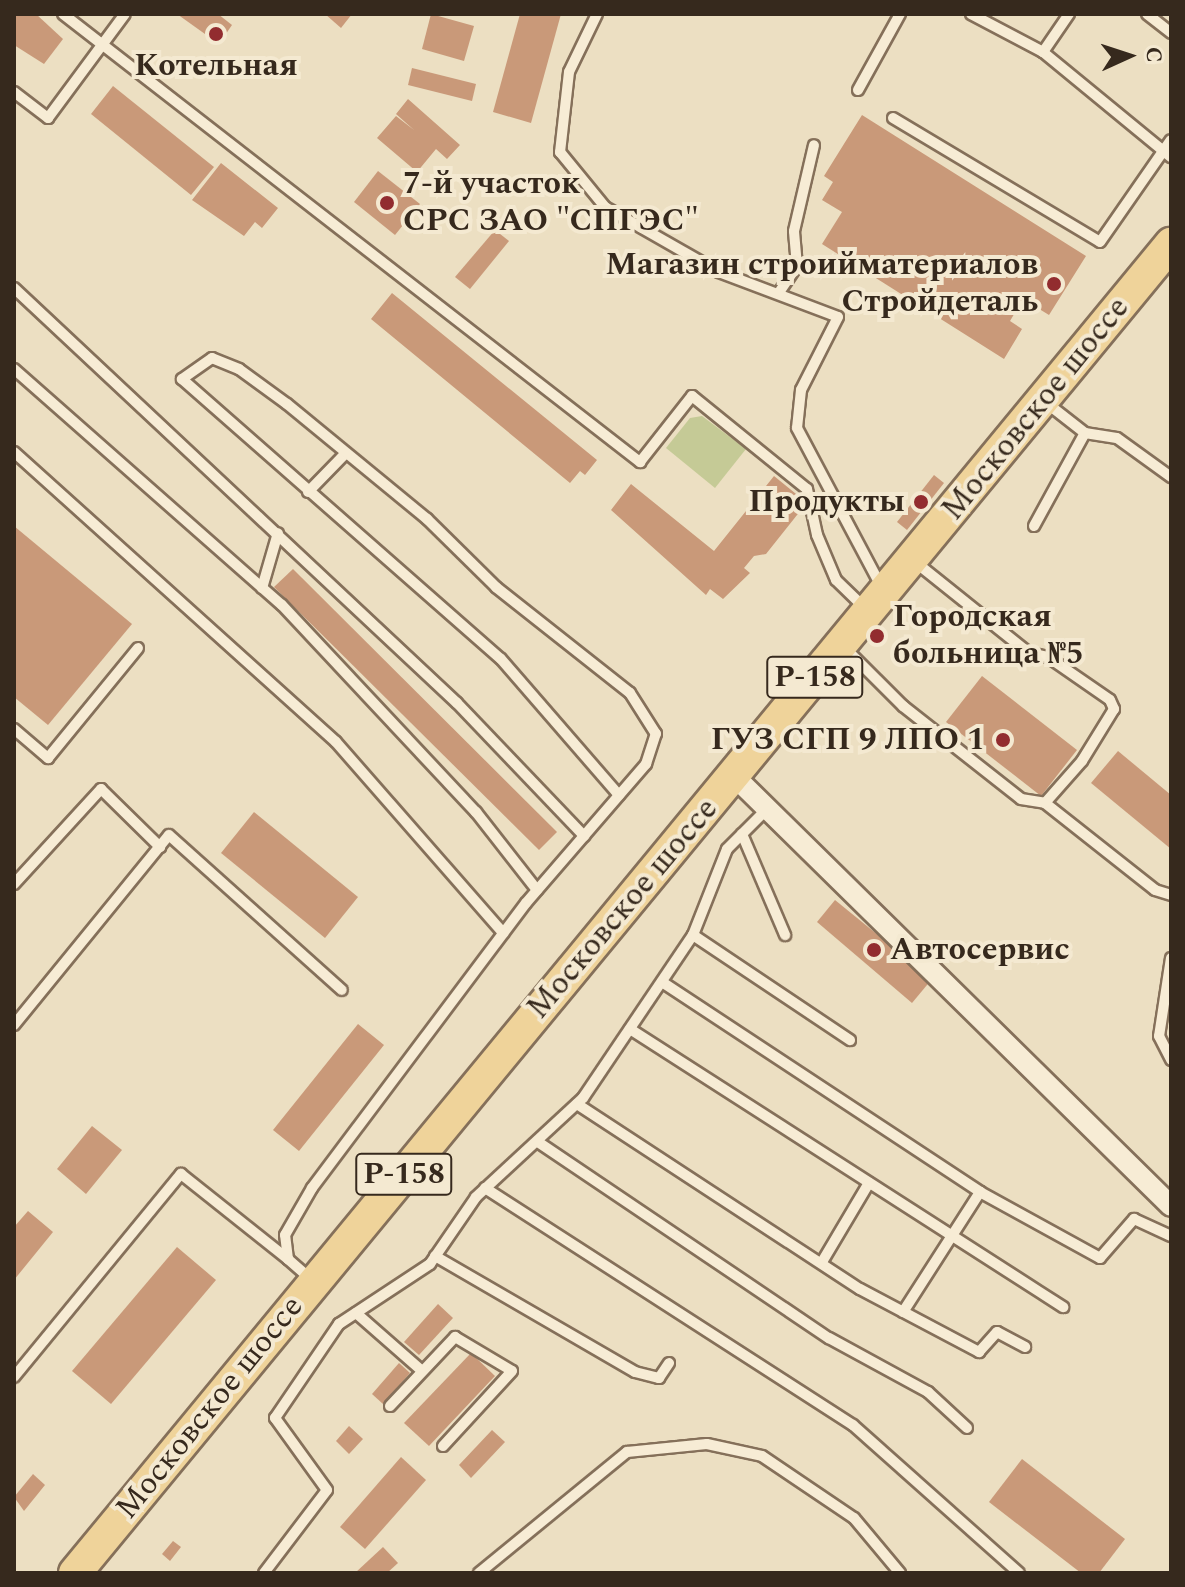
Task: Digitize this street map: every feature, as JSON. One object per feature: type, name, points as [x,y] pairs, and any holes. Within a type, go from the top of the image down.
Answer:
[{"type":"main road","name":"Московское шоссе","points":[[75,1573],[1170,248]]},
{"type":"street","points":[[733,775],[1171,1206]]},
{"type":"lane","points":[[63,14],[640,462],[692,396],[807,489],[817,535],[836,580],[877,603]]},
{"type":"lane","points":[[14,92],[48,118],[125,14]]},
{"type":"lane","points":[[597,14],[569,72],[560,152],[605,207],[719,272],[780,291],[838,317],[801,390],[797,428],[877,603]]},
{"type":"lane","points":[[858,90],[900,14]]},
{"type":"lane","points":[[971,14],[1043,52],[1167,153]]},
{"type":"lane","points":[[1043,52],[1069,14]]},
{"type":"lane","points":[[1147,14],[1171,33]]},
{"type":"lane","points":[[893,118],[1100,242],[1167,153],[1171,140]]},
{"type":"lane","points":[[780,291],[797,266],[794,231],[814,145]]},
{"type":"lane","points":[[14,288],[457,703],[584,836]]},
{"type":"lane","points":[[288,1259],[285,1235],[312,1188],[503,933],[646,764],[656,734],[630,693],[496,587],[427,519],[239,369],[212,358],[182,379],[501,659],[619,795]]},
{"type":"lane","points":[[14,369],[262,588],[407,736],[537,890]]},
{"type":"lane","points":[[1043,400],[1085,433],[1117,438],[1171,477]]},
{"type":"lane","points":[[1034,526],[1085,433]]},
{"type":"lane","points":[[14,452],[336,742],[503,933]]},
{"type":"lane","points":[[308,492],[345,454]]},
{"type":"lane","points":[[262,588],[278,533]]},
{"type":"lane","points":[[913,560],[1029,653],[1048,657],[1110,700],[1114,709],[1082,761],[1045,803]]},
{"type":"lane","points":[[842,645],[903,706],[1021,799],[1045,803],[1155,890],[1171,895]]},
{"type":"lane","points":[[14,729],[48,758],[138,648]]},
{"type":"lane","points":[[14,884],[101,789],[160,847]]},
{"type":"lane","points":[[264,1573],[327,1490],[275,1418],[339,1324],[435,1256],[485,1188],[577,1104],[693,935],[727,849],[768,808]]},
{"type":"lane","points":[[742,834],[785,935]]},
{"type":"lane","points":[[14,1025],[169,835],[342,990]]},
{"type":"lane","points":[[693,935],[850,1040]]},
{"type":"lane","points":[[1171,958],[1159,1036],[1171,1060]]},
{"type":"lane","points":[[662,982],[980,1192],[1100,1258],[1134,1219],[1171,1236]]},
{"type":"lane","points":[[630,1029],[1063,1307]]},
{"type":"lane","points":[[577,1104],[903,1312],[979,1352],[997,1332],[1025,1347]]},
{"type":"lane","points":[[538,1142],[829,1338],[928,1392],[967,1428]]},
{"type":"lane","points":[[14,1377],[181,1174],[314,1282]]},
{"type":"lane","points":[[822,1262],[869,1183]]},
{"type":"lane","points":[[485,1188],[853,1425],[1019,1573]]},
{"type":"lane","points":[[903,1312],[980,1192]]},
{"type":"lane","points":[[435,1256],[635,1372],[659,1378],[669,1363]]},
{"type":"lane","points":[[356,1313],[421,1370]]},
{"type":"lane","points":[[390,1406],[455,1337],[512,1371],[443,1446]]},
{"type":"lane","points":[[479,1573],[627,1452],[707,1444],[762,1456],[854,1518],[900,1573]]},
{"type":"green space","points":[[702,416],[746,449],[715,488],[666,448],[690,418]]},
{"type":"building","points":[[14,14],[36,14],[63,39],[44,64],[14,45]]},
{"type":"building","name":"Котельная","points":[[177,14],[218,14],[232,25],[219,44]]},
{"type":"building","points":[[325,14],[352,14],[341,28]]},
{"type":"building","points":[[431,14],[474,26],[464,61],[422,49]]},
{"type":"building","points":[[520,14],[561,14],[531,123],[493,112]]},
{"type":"building","points":[[412,68],[476,84],[472,101],[408,85]]},
{"type":"building","points":[[113,86],[214,167],[191,195],[91,114]]},
{"type":"building","points":[[408,99],[460,145],[447,159],[436,149],[417,172],[377,138],[396,116],[414,130],[396,114]]},
{"type":"building","points":[[862,115],[1086,256],[1049,315],[1023,299],[1010,321],[1022,329],[1004,359],[822,244],[842,212],[822,200],[833,182],[824,176]]},
{"type":"building","points":[[221,163],[278,208],[262,228],[255,222],[244,236],[192,200]]},
{"type":"building","name":"7-й участок СРС ЗАО \"СПГЭС\"","points":[[378,171],[420,204],[395,235],[354,202]]},
{"type":"building","points":[[495,230],[509,241],[470,289],[455,277]]},
{"type":"building","points":[[392,293],[597,460],[585,475],[580,471],[570,483],[371,319]]},
{"type":"building","name":"Продукты","points":[[934,475],[944,483],[907,530],[897,522]]},
{"type":"building","points":[[774,476],[801,498],[795,505],[801,510],[766,554],[754,556],[744,568],[750,573],[723,599],[710,589],[706,595],[611,510],[631,484],[714,551]]},
{"type":"building","points":[[14,526],[132,624],[48,725],[14,697]]},
{"type":"building","points":[[293,569],[557,832],[539,850],[274,587]]},
{"type":"building","points":[[982,676],[1077,750],[1041,796],[946,722]]},
{"type":"building","points":[[1118,751],[1171,795],[1171,849],[1091,783]]},
{"type":"building","points":[[254,812],[358,897],[325,938],[221,853]]},
{"type":"building","name":"Автосервис","points":[[835,900],[932,979],[912,1003],[817,922]]},
{"type":"building","points":[[358,1024],[384,1045],[299,1151],[273,1130]]},
{"type":"building","points":[[92,1126],[122,1150],[86,1194],[57,1169]]},
{"type":"building","points":[[28,1211],[53,1232],[14,1280],[14,1227]]},
{"type":"building","points":[[177,1247],[216,1280],[111,1404],[72,1371]]},
{"type":"building","points":[[438,1304],[453,1318],[419,1355],[404,1342]]},
{"type":"building","points":[[471,1353],[495,1376],[429,1446],[404,1423]]},
{"type":"building","points":[[399,1363],[410,1373],[383,1404],[372,1394]]},
{"type":"building","points":[[349,1426],[363,1439],[349,1454],[336,1441]]},
{"type":"building","points":[[492,1430],[505,1442],[471,1478],[459,1465]]},
{"type":"building","points":[[401,1457],[426,1480],[365,1549],[340,1527]]},
{"type":"building","points":[[1022,1459],[1125,1539],[1099,1573],[1081,1573],[989,1502]]},
{"type":"building","points":[[33,1474],[45,1485],[24,1511],[14,1497]]},
{"type":"building","points":[[173,1541],[181,1547],[170,1561],[162,1554]]},
{"type":"building","points":[[383,1547],[398,1563],[387,1573],[355,1573]]},
{"type":"place","name":"Котельная","points":[[216,34]]},
{"type":"place","name":"7-й участок СРС ЗАО \"СПГЭС\"","points":[[387,203]]},
{"type":"place","name":"Магазин строийматериалов Стройдеталь","points":[[1054,284]]},
{"type":"place","name":"Продукты","points":[[921,502]]},
{"type":"place","name":"Городская больница №5","points":[[877,636]]},
{"type":"place","name":"ГУЗ СГП 9 ЛПО 1","points":[[1003,740]]},
{"type":"place","name":"Автосервис","points":[[874,950]]}]
